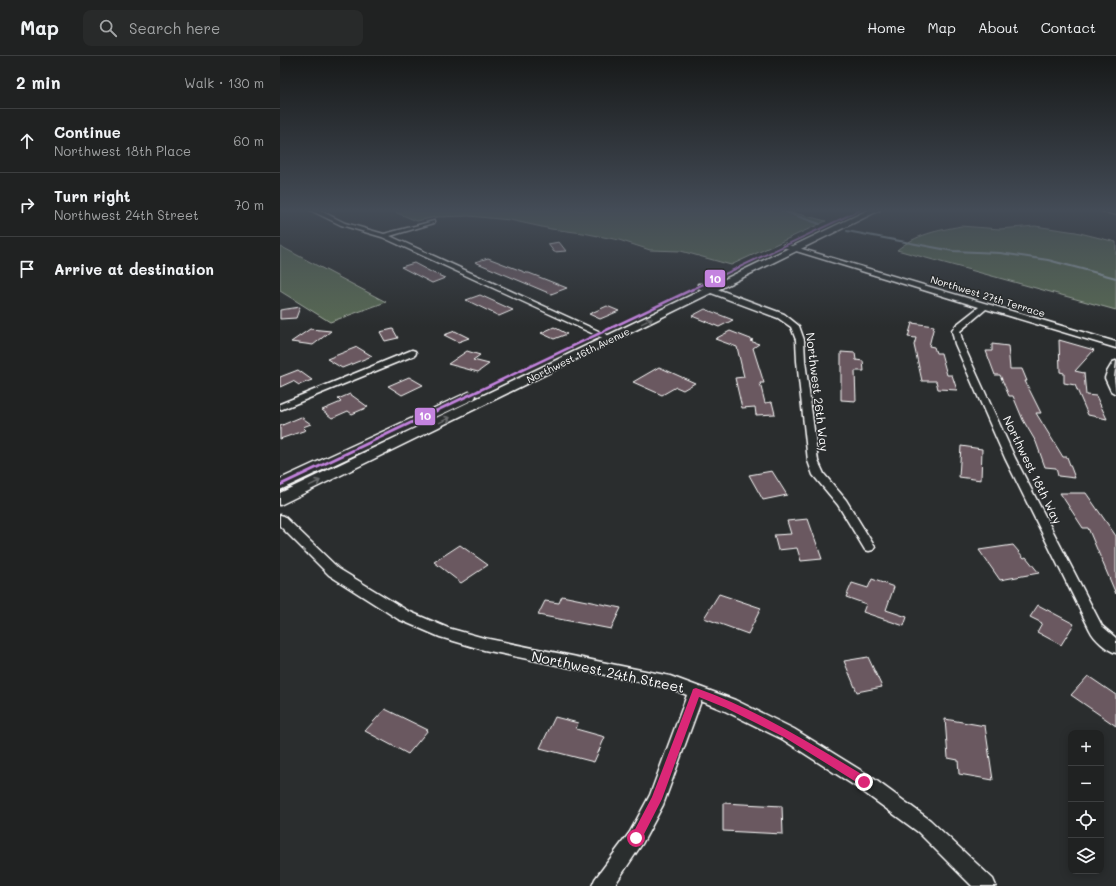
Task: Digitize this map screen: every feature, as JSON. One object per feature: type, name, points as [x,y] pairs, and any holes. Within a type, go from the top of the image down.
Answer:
[{"type":"main road","name":"Northwest 16th Avenue","points":[[280,500],[465,404],[706,288],[780,249]]},
{"type":"main road","name":"Northwest 16th Avenue","points":[[706,288],[796,249]]},
{"type":"main road","name":"Northwest 16th Avenue","points":[[280,485],[465,404]]},
{"type":"street","points":[[412,249],[607,336]]},
{"type":"street","name":"Northwest 27th Terrace","points":[[796,249],[1116,345]]},
{"type":"street","name":"Northwest 26th Way","points":[[706,288],[781,316],[795,326],[800,340],[801,361],[813,461],[819,475],[842,503],[869,547]]},
{"type":"street","name":"Northwest 18th Way","points":[[985,306],[959,326],[956,331],[959,344],[1010,458],[1097,630],[1116,647]]},
{"type":"street","points":[[280,407],[412,354]]},
{"type":"street","points":[[1116,364],[1109,374],[1109,379],[1116,391]]},
{"type":"street","name":"Northwest 24th Street","points":[[280,519],[334,572],[402,615],[445,633],[484,644],[670,682],[729,705],[788,734],[864,782],[924,826],[986,886]]},
{"type":"street","points":[[602,886],[636,838],[657,799],[696,692]]},
{"type":"green space","points":[[280,249],[285,249],[386,302],[330,322],[280,291]]},
{"type":"green space","points":[[646,249],[766,249],[731,265],[681,251]]},
{"type":"green space","points":[[899,249],[1116,249],[1116,310],[897,250]]},
{"type":"building","points":[[552,249],[564,249],[566,251],[554,252]]},
{"type":"building","points":[[488,258],[567,288],[551,294],[475,262]]},
{"type":"building","points":[[414,263],[445,278],[432,283],[401,267]]},
{"type":"building","points":[[480,295],[513,310],[499,316],[466,300]]},
{"type":"building","points":[[607,306],[619,311],[600,319],[589,314]]},
{"type":"building","points":[[300,307],[296,318],[280,319],[280,310]]},
{"type":"building","points":[[705,309],[733,320],[719,327],[692,316]]},
{"type":"building","points":[[912,323],[934,326],[929,346],[934,347],[936,353],[941,353],[947,375],[952,375],[957,390],[938,389],[936,381],[922,381],[914,345],[916,338],[908,337]]},
{"type":"building","points":[[554,327],[567,334],[554,339],[541,333]]},
{"type":"building","points":[[310,329],[331,331],[313,345],[291,342]]},
{"type":"building","points":[[393,329],[398,338],[385,341],[380,332]]},
{"type":"building","points":[[455,331],[469,338],[458,342],[444,335]]},
{"type":"building","points":[[730,331],[759,344],[753,348],[764,383],[760,383],[765,403],[772,402],[775,414],[756,415],[755,407],[742,408],[735,378],[744,377],[737,347],[715,339]]},
{"type":"building","points":[[1059,340],[1094,350],[1075,371],[1084,373],[1086,395],[1096,396],[1107,419],[1088,415],[1075,385],[1064,383],[1064,373],[1060,372]]},
{"type":"building","points":[[992,344],[1008,346],[1010,369],[1022,369],[1027,381],[1025,381],[1041,413],[1036,413],[1063,457],[1067,457],[1075,478],[1058,476],[1056,468],[1045,467],[1036,442],[1023,420],[1013,396],[1009,396],[1000,375],[995,375],[986,351],[992,351]]},
{"type":"building","points":[[357,347],[372,356],[342,368],[327,359]]},
{"type":"building","points":[[467,351],[480,355],[473,360],[489,364],[478,372],[448,364]]},
{"type":"building","points":[[841,352],[855,353],[856,360],[863,361],[864,371],[855,371],[856,401],[841,400]]},
{"type":"building","points":[[659,367],[695,383],[683,390],[676,387],[662,395],[633,382]]},
{"type":"building","points":[[298,370],[312,380],[299,385],[293,381],[280,387],[280,377]]},
{"type":"building","points":[[409,377],[423,385],[402,395],[388,386]]},
{"type":"building","points":[[350,394],[368,407],[352,414],[348,411],[332,418],[322,410],[341,402],[338,399]]},
{"type":"building","points":[[301,417],[311,424],[303,427],[306,430],[280,439],[280,426]]},
{"type":"building","points":[[961,446],[982,449],[981,480],[959,477]]},
{"type":"building","points":[[772,471],[787,495],[763,500],[749,475]]},
{"type":"building","points":[[1060,493],[1086,493],[1116,536],[1116,594],[1088,528],[1083,528]]},
{"type":"building","points":[[808,519],[822,559],[801,561],[797,548],[778,550],[774,535],[791,534],[787,521]]},
{"type":"building","points":[[460,545],[488,565],[461,583],[434,562]]},
{"type":"building","points":[[1013,545],[1024,558],[1026,557],[1039,573],[1000,580],[979,550]]},
{"type":"building","points":[[872,579],[894,587],[886,610],[907,617],[904,626],[863,612],[866,604],[846,597],[852,583],[868,588]]},
{"type":"building","points":[[719,594],[761,608],[748,634],[704,618]]},
{"type":"building","points":[[562,596],[621,608],[611,629],[538,615],[545,601],[559,603]]},
{"type":"building","points":[[1038,605],[1074,624],[1061,645],[1037,632],[1042,623],[1030,617]]},
{"type":"building","points":[[868,657],[882,687],[857,692],[844,661]]},
{"type":"building","points":[[1088,676],[1116,695],[1116,726],[1071,695]]},
{"type":"building","points":[[385,709],[428,730],[408,754],[365,731]]},
{"type":"building","points":[[555,717],[578,723],[576,729],[605,737],[594,762],[540,748]]},
{"type":"building","points":[[945,719],[985,726],[993,780],[959,774],[958,760],[948,758]]},
{"type":"building","points":[[723,803],[782,806],[783,834],[723,831]]},
{"type":"waterway","points":[[941,249],[953,251],[1000,253],[1048,260],[1116,278]]},
{"type":"transit line","name":"10","points":[[280,485],[778,249]]},
{"type":"route","points":[[636,838],[657,799],[696,692],[729,705],[788,734],[864,782]]}]
